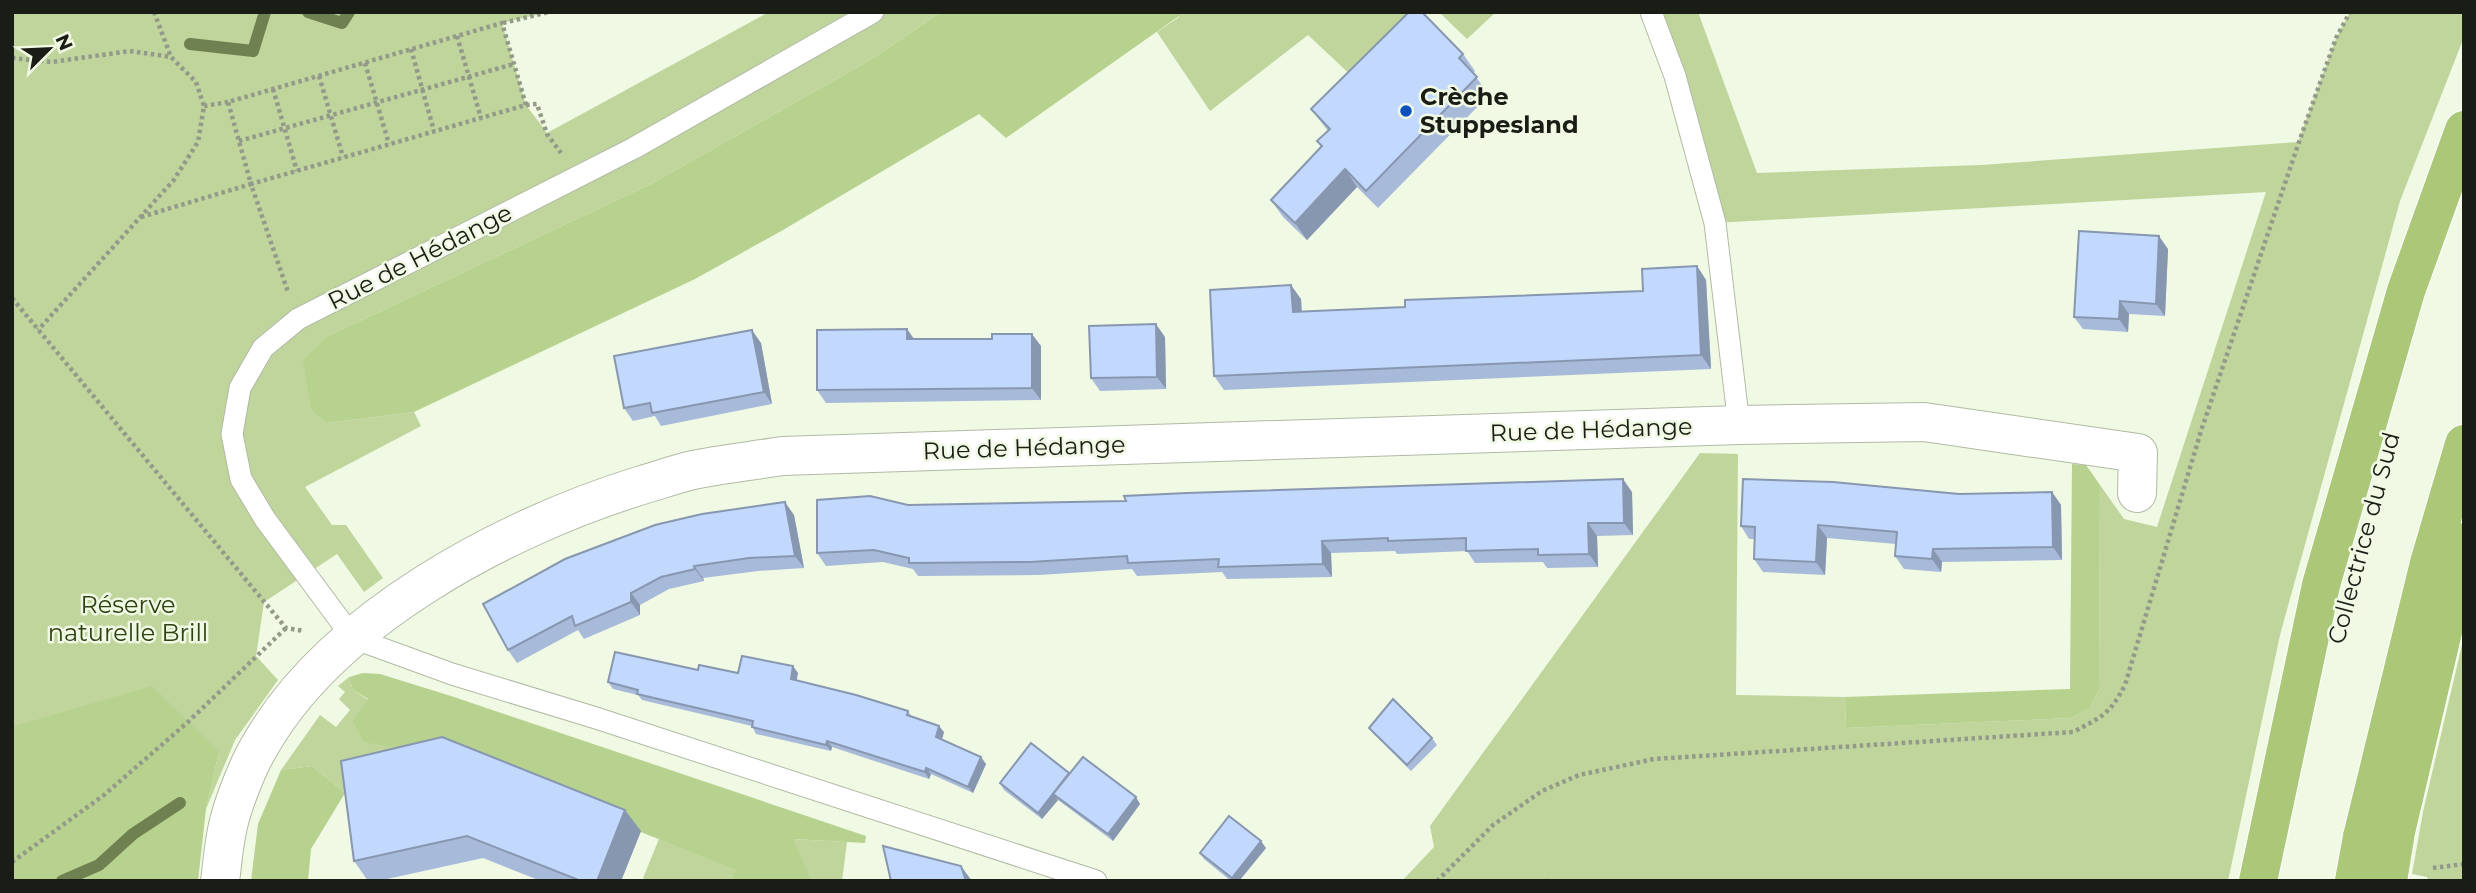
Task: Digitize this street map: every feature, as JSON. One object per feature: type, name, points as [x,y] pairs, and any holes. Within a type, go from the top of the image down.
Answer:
[{"type":"highway","points":[[2275,865],[2321,585],[2406,291],[2464,130]]},
{"type":"highway","name":"Collectrice du Sud","points":[[2275,865],[2427,300],[2464,201]]},
{"type":"highway","points":[[2388,881],[2379,835],[2429,563],[2464,444]]},
{"type":"highway","points":[[2354,881],[2379,835],[2464,542]]},
{"type":"street","name":"Rue de Hédange","points":[[220,881],[230,818],[257,750],[286,708],[321,667],[353,638],[434,578],[510,536],[598,498],[691,470],[782,456],[1738,425],[1924,422],[2138,453],[2137,493]]},
{"type":"lane","name":"Rue de Hédange","points":[[353,638],[265,519],[241,479],[232,434],[240,388],[263,348],[298,319],[579,177],[873,12]]},
{"type":"lane","points":[[1651,12],[1675,76],[1715,223],[1738,425]]},
{"type":"lane","points":[[353,638],[452,674],[596,718],[1096,881]]},
{"type":"path","points":[[38,330],[173,181],[198,142],[204,106],[196,82],[171,57],[154,12]]},
{"type":"path","points":[[204,106],[228,102],[549,12]]},
{"type":"path","points":[[1437,881],[1493,825],[1542,790],[1580,775],[1654,759],[2073,732],[2095,721],[2113,706],[2125,685],[2200,431],[2336,38],[2350,12]]},
{"type":"path","points":[[502,23],[526,105]]},
{"type":"path","points":[[457,36],[481,118]]},
{"type":"path","points":[[411,49],[435,131]]},
{"type":"path","points":[[12,58],[52,62],[130,51],[171,57]]},
{"type":"path","points":[[365,63],[389,144]]},
{"type":"path","points":[[239,141],[514,64]]},
{"type":"path","points":[[319,76],[343,157]]},
{"type":"path","points":[[273,89],[297,171]]},
{"type":"path","points":[[228,102],[251,184],[298,319]]},
{"type":"path","points":[[138,218],[526,105],[537,104],[547,134],[579,177]]},
{"type":"path","points":[[12,298],[286,628],[188,722],[104,795],[12,862]]},
{"type":"path","points":[[2433,868],[2464,864]]},
{"type":"green space","name":"Réserve naturelle Brill","points":[[12,12],[549,12],[502,23],[526,105],[547,133],[769,12],[941,12],[872,59],[651,184],[328,336],[327,423],[414,412],[421,426],[305,487],[332,525],[346,525],[383,578],[364,592],[337,554],[264,602],[256,656],[278,680],[235,740],[206,809],[219,752],[12,862]]},
{"type":"green space","points":[[941,12],[1179,12],[1179,16],[1006,138],[979,114],[695,279],[414,412],[327,423],[311,409],[303,360],[328,336],[651,184],[872,59]]},
{"type":"green space","points":[[1179,12],[1422,12],[1356,80],[1308,35],[1210,111],[1157,32],[1179,17]]},
{"type":"green space","points":[[1439,12],[1496,12],[1467,39]]},
{"type":"green space","points":[[1651,12],[1698,12],[1757,173],[1981,165],[2298,142],[2336,38],[2350,12],[2464,12],[2464,37],[2400,201],[2280,635],[2228,881],[1402,881],[1434,847],[1430,826],[1700,453],[1738,454],[1736,695],[1845,697],[1846,728],[2071,718],[2090,708],[2099,690],[2100,485],[2124,519],[2157,527],[2266,192],[1715,223]]},
{"type":"green space","points":[[2072,464],[2086,465],[2100,485],[2099,690],[2090,708],[2071,718],[1846,728],[1845,697],[2070,689]]},
{"type":"green space","points":[[2464,636],[2464,881],[2428,881],[2427,877],[2412,874],[2423,812]]},
{"type":"green space","points":[[363,673],[380,674],[451,696],[866,836],[865,843],[793,839],[812,881],[731,881],[736,870],[458,759],[364,742],[353,721],[368,699],[353,690],[349,677]]},
{"type":"green space","points":[[349,677],[353,690],[458,759],[357,783],[345,793],[312,766],[281,770],[320,715],[336,727],[350,710],[339,699],[345,692],[338,686]]},
{"type":"green space","points":[[152,686],[219,752],[206,809],[198,881],[12,881],[12,727]]},
{"type":"green space","points":[[312,766],[345,793],[311,849],[308,881],[251,881],[258,824],[281,770]]},
{"type":"green space","points":[[659,839],[737,870],[731,881],[648,881],[643,878]]},
{"type":"green space","points":[[792,839],[847,842],[842,881],[812,881]]},
{"type":"building","name":"Crèche Stuppesland","points":[[1409,12],[1422,12],[1463,54],[1459,58],[1477,77],[1366,191],[1345,169],[1295,223],[1271,200],[1322,146],[1317,141],[1330,129],[1311,109]]},
{"type":"building","points":[[2079,231],[2159,236],[2156,304],[2120,301],[2119,319],[2074,317]]},
{"type":"building","points":[[1697,266],[1701,355],[1214,376],[1210,290],[1291,285],[1293,312],[1405,307],[1405,300],[1643,291],[1642,269]]},
{"type":"building","points":[[1156,324],[1157,377],[1091,378],[1089,326]]},
{"type":"building","points":[[907,329],[907,339],[992,339],[992,334],[1032,334],[1032,388],[817,390],[817,330]]},
{"type":"building","points":[[752,330],[764,392],[652,413],[650,403],[624,408],[614,356]]},
{"type":"building","points":[[1623,479],[1624,523],[1588,523],[1589,554],[1538,555],[1538,549],[1466,551],[1466,538],[1322,541],[1323,564],[1218,567],[1219,559],[1128,563],[1127,556],[1030,562],[909,563],[909,558],[874,550],[817,553],[817,500],[870,496],[908,505],[1126,501],[1124,496]]},
{"type":"building","points":[[1743,479],[1833,482],[1959,494],[2052,492],[2053,547],[1933,549],[1932,559],[1895,556],[1897,532],[1818,525],[1816,562],[1754,559],[1755,527],[1741,526]]},
{"type":"building","points":[[785,502],[795,556],[749,558],[694,566],[695,569],[661,577],[631,593],[631,602],[575,626],[572,616],[508,650],[483,604],[565,559],[655,525],[702,514]]},
{"type":"building","points":[[615,652],[698,670],[699,665],[738,673],[742,656],[793,666],[791,679],[908,711],[907,715],[939,726],[936,737],[981,757],[968,787],[926,768],[925,772],[827,741],[826,745],[752,727],[753,721],[637,694],[638,690],[608,682]]},
{"type":"building","points":[[1393,699],[1432,738],[1407,765],[1369,728]]},
{"type":"building","points":[[442,737],[625,810],[597,881],[581,881],[467,836],[354,861],[341,761]]},
{"type":"building","points":[[1031,743],[1069,773],[1038,813],[1000,783]]},
{"type":"building","points":[[1083,757],[1136,797],[1108,834],[1053,794]]},
{"type":"building","points":[[1229,816],[1261,841],[1232,878],[1200,853]]},
{"type":"building","points":[[883,846],[961,866],[966,881],[891,881]]},
{"type":"waterway","points":[[190,44],[253,51],[265,12]]},
{"type":"waterway","points":[[308,12],[342,23],[349,12]]},
{"type":"waterway","points":[[62,881],[99,865],[133,834],[180,803]]},
{"type":"place","name":"Crèche Stuppesland","points":[[1406,111]]}]
